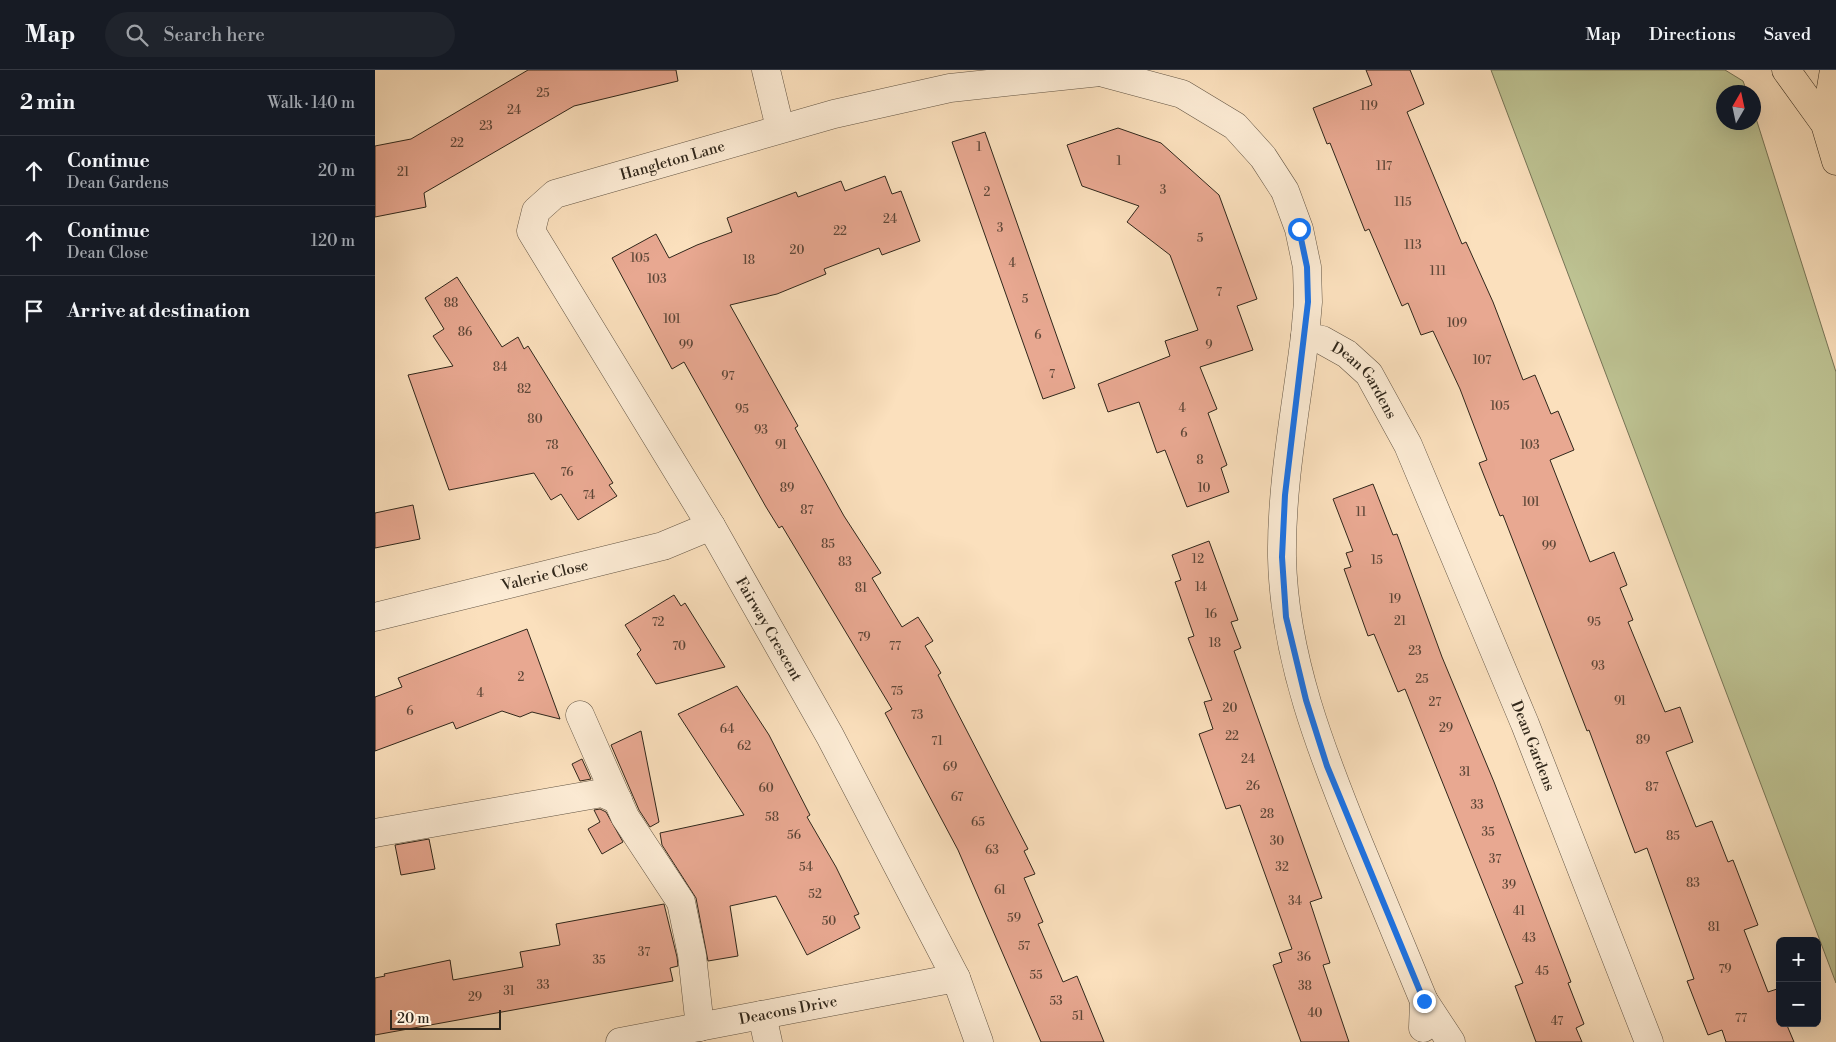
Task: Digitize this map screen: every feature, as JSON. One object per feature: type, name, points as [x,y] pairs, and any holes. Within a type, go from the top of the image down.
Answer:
[{"type":"highway","points":[[1785,70],[1825,124],[1836,162]]},
{"type":"highway","points":[[1825,124],[1834,70]]},
{"type":"street","points":[[766,70],[780,128]]},
{"type":"street","points":[[949,79],[1100,72],[1184,82],[1235,126],[1263,156],[1285,191],[1299,229],[1307,267],[1308,302],[1285,495],[1282,557],[1286,617],[1306,700],[1327,766],[1424,1001],[1451,1042]]},
{"type":"street","name":"Hangleton Lane","points":[[531,231],[536,211],[555,194],[949,79]]},
{"type":"street","name":"Fairway Crescent","points":[[531,231],[711,526],[830,736],[957,978],[979,1042]]},
{"type":"street","name":"Dean Gardens","points":[[1305,336],[1321,340],[1347,354],[1369,374],[1408,445],[1525,724],[1649,1042]]},
{"type":"street","name":"Valerie Close","points":[[375,618],[663,546],[711,526]]},
{"type":"street","points":[[580,715],[625,817],[681,902],[692,955],[700,1027]]},
{"type":"street","points":[[375,833],[601,794],[618,800]]},
{"type":"street","name":"Deacons Drive","points":[[620,1042],[957,978]]},
{"type":"street","points":[[1423,1028],[1424,1001]]},
{"type":"street","points":[[763,1015],[768,1042]]},
{"type":"green space","points":[[1491,70],[1725,70],[1743,81],[1744,85],[1716,85],[1716,130],[1760,130],[1836,372],[1836,983],[1821,943],[1821,937],[1819,937]]},
{"type":"building","points":[[528,70],[676,70],[678,81],[574,106],[424,193],[426,207],[375,217],[375,146],[411,139]]},
{"type":"building","points":[[1366,70],[1410,70],[1424,104],[1407,112],[1462,244],[1466,242],[1493,302],[1523,380],[1535,375],[1551,414],[1558,411],[1574,450],[1550,460],[1590,562],[1614,552],[1627,585],[1620,588],[1633,620],[1628,622],[1665,712],[1680,707],[1693,742],[1666,752],[1696,827],[1712,821],[1728,862],[1733,860],[1758,925],[1744,930],[1768,992],[1776,989],[1776,1027],[1788,1027],[1794,1042],[1726,1042],[1722,1030],[1708,1035],[1687,981],[1694,979],[1647,848],[1635,853],[1589,730],[1587,731],[1503,515],[1500,516],[1479,463],[1487,460],[1460,389],[1433,331],[1421,335],[1408,303],[1402,306],[1369,229],[1365,231],[1330,143],[1327,144],[1313,108],[1372,85]]},
{"type":"building","points":[[1118,128],[1161,143],[1219,195],[1257,299],[1237,306],[1253,350],[1200,367],[1217,409],[1208,413],[1227,465],[1221,468],[1229,492],[1187,507],[1165,450],[1157,453],[1139,402],[1108,412],[1098,384],[1170,356],[1165,341],[1198,330],[1170,255],[1127,222],[1139,206],[1082,186],[1067,145]]},
{"type":"building","points":[[985,132],[1075,388],[1043,399],[952,142]]},
{"type":"building","points":[[885,176],[892,194],[901,191],[920,241],[882,255],[879,248],[824,269],[826,274],[777,294],[730,305],[798,426],[795,428],[844,516],[881,573],[872,578],[902,627],[918,617],[933,641],[925,646],[941,673],[938,675],[1028,849],[1024,851],[1035,874],[1024,878],[1043,922],[1038,924],[1063,982],[1077,976],[1104,1042],[1041,1042],[958,850],[885,713],[892,709],[782,526],[779,528],[766,507],[684,362],[672,369],[612,258],[656,234],[669,258],[732,232],[727,218],[796,192],[798,197],[841,181],[845,191]]},
{"type":"building","points":[[457,277],[502,347],[518,337],[524,349],[528,346],[613,483],[609,485],[617,496],[578,520],[561,494],[551,500],[534,473],[449,490],[408,375],[453,366],[433,336],[444,329],[425,298]]},
{"type":"building","points":[[1373,484],[1393,535],[1397,534],[1442,657],[1494,782],[1571,982],[1568,983],[1584,1024],[1576,1028],[1582,1042],[1536,1042],[1515,986],[1523,983],[1405,689],[1398,692],[1374,634],[1368,636],[1344,569],[1351,567],[1346,553],[1353,551],[1333,499]]},
{"type":"building","points":[[413,505],[420,539],[375,548],[375,513]]},
{"type":"building","points":[[1209,541],[1238,620],[1231,622],[1241,648],[1234,651],[1322,898],[1310,902],[1330,963],[1323,965],[1349,1042],[1301,1042],[1273,965],[1282,962],[1279,953],[1292,949],[1240,805],[1226,809],[1199,734],[1213,729],[1204,702],[1212,700],[1188,638],[1194,636],[1175,582],[1181,580],[1172,555]]},
{"type":"building","points":[[674,595],[681,606],[685,603],[725,667],[656,684],[637,654],[641,650],[625,625]]},
{"type":"building","points":[[527,629],[560,719],[532,712],[520,717],[502,711],[456,729],[453,722],[375,751],[375,697],[402,687],[398,678]]},
{"type":"building","points":[[737,686],[769,735],[810,815],[807,817],[836,867],[859,914],[854,916],[860,928],[807,955],[776,896],[730,906],[738,956],[708,961],[696,898],[662,845],[660,833],[744,815],[678,714]]},
{"type":"building","points":[[641,731],[659,822],[650,827],[639,810],[611,745]]},
{"type":"building","points":[[582,759],[591,779],[580,781],[572,764]]},
{"type":"building","points":[[600,809],[606,812],[623,842],[602,854],[588,829],[600,822],[594,810]]},
{"type":"building","points":[[429,839],[435,869],[401,875],[395,845]]},
{"type":"building","points":[[664,904],[677,957],[678,966],[670,968],[673,981],[375,1035],[375,978],[385,976],[384,974],[450,960],[453,980],[523,967],[520,952],[560,945],[556,924]]},
{"type":"route","points":[[1299,229],[1307,267],[1308,302],[1285,495],[1282,557],[1286,617],[1306,700],[1327,766],[1424,1001]]}]
